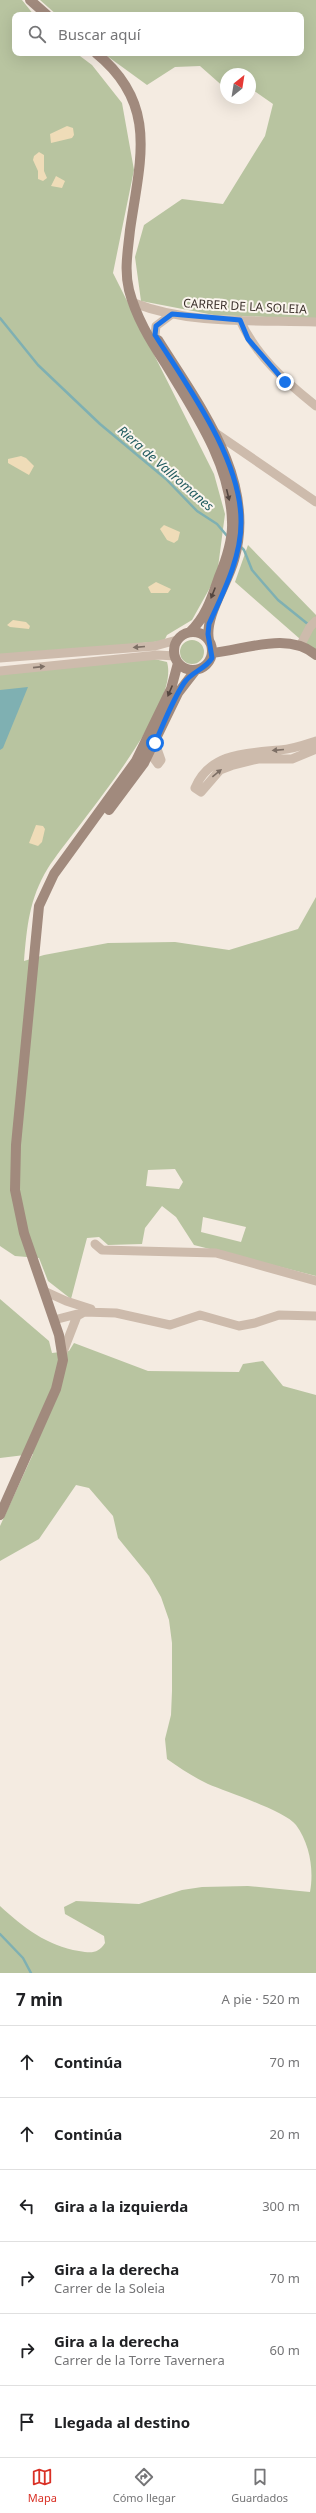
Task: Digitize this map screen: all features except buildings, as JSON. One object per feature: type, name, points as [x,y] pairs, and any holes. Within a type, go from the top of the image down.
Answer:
[{"type":"main road","points":[[30,0],[44,12]]},
{"type":"main road","points":[[99,56],[120,75],[134,100],[138,117],[140,162],[127,260],[127,276],[134,303],[140,322],[210,441]]},
{"type":"main road","points":[[63,861],[109,810],[140,769],[155,743],[178,693],[195,671],[208,664],[212,653],[209,640],[209,624],[230,559],[236,534],[241,523],[238,495],[214,432],[206,416],[134,303]]},
{"type":"main road","points":[[206,416],[205,423],[229,496],[236,534]]},
{"type":"main road","points":[[0,1515],[56,1389],[63,1367],[63,1352],[54,1320],[19,1214],[15,1183],[16,1145],[36,920],[43,895],[63,861],[128,773],[145,745],[173,684],[177,640],[190,632],[204,614],[230,559]]},
{"type":"main road","points":[[190,632],[200,634],[209,640]]},
{"type":"main road","points":[[212,653],[276,642],[300,646],[316,655]]},
{"type":"main road","points":[[176,659],[188,670],[195,671]]},
{"type":"street","name":"CARRER DE LA SOLEIA","points":[[134,303],[158,312],[172,314],[240,320],[316,322]]},
{"type":"street","name":"CARRER DE LA SOLEIA","points":[[155,335],[156,326],[172,314]]},
{"type":"street","points":[[240,320],[248,339],[285,382],[316,406]]},
{"type":"street","points":[[214,432],[316,502]]},
{"type":"street","points":[[300,646],[310,627],[316,622]]},
{"type":"street","points":[[0,658],[155,646],[177,640]]},
{"type":"street","points":[[0,671],[158,655],[176,659]]},
{"type":"street","points":[[316,741],[297,747],[247,752],[225,758],[206,770],[196,788],[202,792],[220,770],[233,765],[258,759],[292,759],[316,749]]},
{"type":"street","points":[[155,743],[161,760],[158,764]]},
{"type":"street","points":[[145,745],[149,754],[158,764]]},
{"type":"street","points":[[140,769],[146,765],[158,764]]},
{"type":"street","points":[[95,1244],[102,1250],[216,1253],[316,1280]]},
{"type":"street","points":[[44,1290],[62,1299],[99,1311]]},
{"type":"street","points":[[62,1299],[67,1307],[66,1318]]},
{"type":"street","points":[[54,1320],[84,1312],[99,1311],[116,1313],[164,1325],[170,1325],[200,1315],[239,1326],[255,1324],[278,1315],[316,1316]]},
{"type":"street","points":[[63,1352],[77,1316],[84,1312]]},
{"type":"green space","points":[[0,0],[22,0],[32,12],[12,12],[12,56],[80,56],[92,65],[122,103],[134,170],[113,273],[214,474],[225,514],[217,575],[192,620],[167,635],[164,641],[0,656]]},
{"type":"green space","points":[[40,0],[316,0],[316,319],[214,315],[141,301],[135,257],[144,225],[182,199],[223,204],[265,136],[273,104],[256,92],[256,68],[220,68],[220,84],[200,66],[175,67],[147,85],[107,56],[304,56],[304,12],[54,12]]},
{"type":"green space","points":[[248,545],[316,615],[316,653],[235,582]]},
{"type":"green space","points":[[192,640],[200,644],[204,652],[200,660],[192,664],[184,660],[180,652],[184,644]]},
{"type":"green space","points":[[150,658],[167,662],[167,682],[158,708],[142,737],[101,797],[48,868],[42,880],[30,913],[24,961],[44,955],[108,943],[175,942],[229,950],[298,929],[316,897],[316,1276],[194,1245],[176,1217],[162,1206],[145,1228],[142,1244],[108,1245],[99,1237],[87,1238],[71,1299],[48,1281],[39,1258],[15,1256],[0,1246],[0,674]],"holes":[[[175,1169],[183,1182],[179,1189],[146,1186],[148,1170]],[[203,1217],[246,1227],[241,1242],[201,1232]]]},
{"type":"green space","points":[[0,1299],[49,1341],[52,1353],[69,1351],[74,1343],[148,1371],[239,1372],[243,1364],[263,1361],[283,1386],[316,1395],[316,1973],[0,1973],[0,1906],[27,1928],[56,1945],[79,1951],[94,1952],[100,1949],[105,1943],[104,1936],[65,1914],[64,1907],[76,1901],[139,1904],[182,1890],[202,1887],[248,1886],[310,1892],[311,1866],[305,1840],[296,1825],[290,1820],[268,1808],[208,1784],[167,1759],[165,1739],[171,1715],[172,1691],[172,1643],[169,1620],[161,1597],[149,1576],[118,1538],[113,1516],[89,1488],[76,1485],[39,1539],[0,1561],[0,1526],[33,1454],[0,1458]]},
{"type":"sand","points":[[67,126],[73,128],[74,135],[72,138],[51,143],[50,134]]},
{"type":"sand","points":[[39,152],[44,155],[44,171],[47,178],[43,181],[38,179],[38,171],[33,160],[34,156]]},
{"type":"sand","points":[[56,176],[65,181],[62,188],[51,186]]},
{"type":"sand","points":[[21,456],[26,458],[34,466],[29,475],[8,463],[8,459]]},
{"type":"sand","points":[[164,525],[180,532],[178,540],[174,543],[167,540],[160,529]]},
{"type":"sand","points":[[156,582],[171,589],[168,593],[151,593],[148,587]]},
{"type":"sand","points":[[13,620],[26,622],[30,626],[29,629],[10,627],[7,625]]},
{"type":"sand","points":[[36,825],[43,826],[45,829],[42,842],[38,846],[29,843]]},
{"type":"water","points":[[28,687],[3,748],[0,750],[0,690]]},
{"type":"waterway","name":"Riera de Vallromanes","points":[[0,318],[38,365],[100,424],[166,479],[197,511],[217,524],[228,537]]},
{"type":"waterway","name":"Riera de Vallromanes","points":[[240,546],[244,550],[252,570],[264,584],[278,600],[309,625]]},
{"type":"waterway","points":[[0,1934],[23,1958],[31,1973]]},
{"type":"route","points":[[155,743],[178,693],[185,682],[195,671],[208,664],[212,658],[208,634],[209,624],[234,560],[241,531],[240,503],[224,453],[206,416],[155,335],[156,326],[163,319],[172,314],[240,320],[248,339],[285,382]]}]
